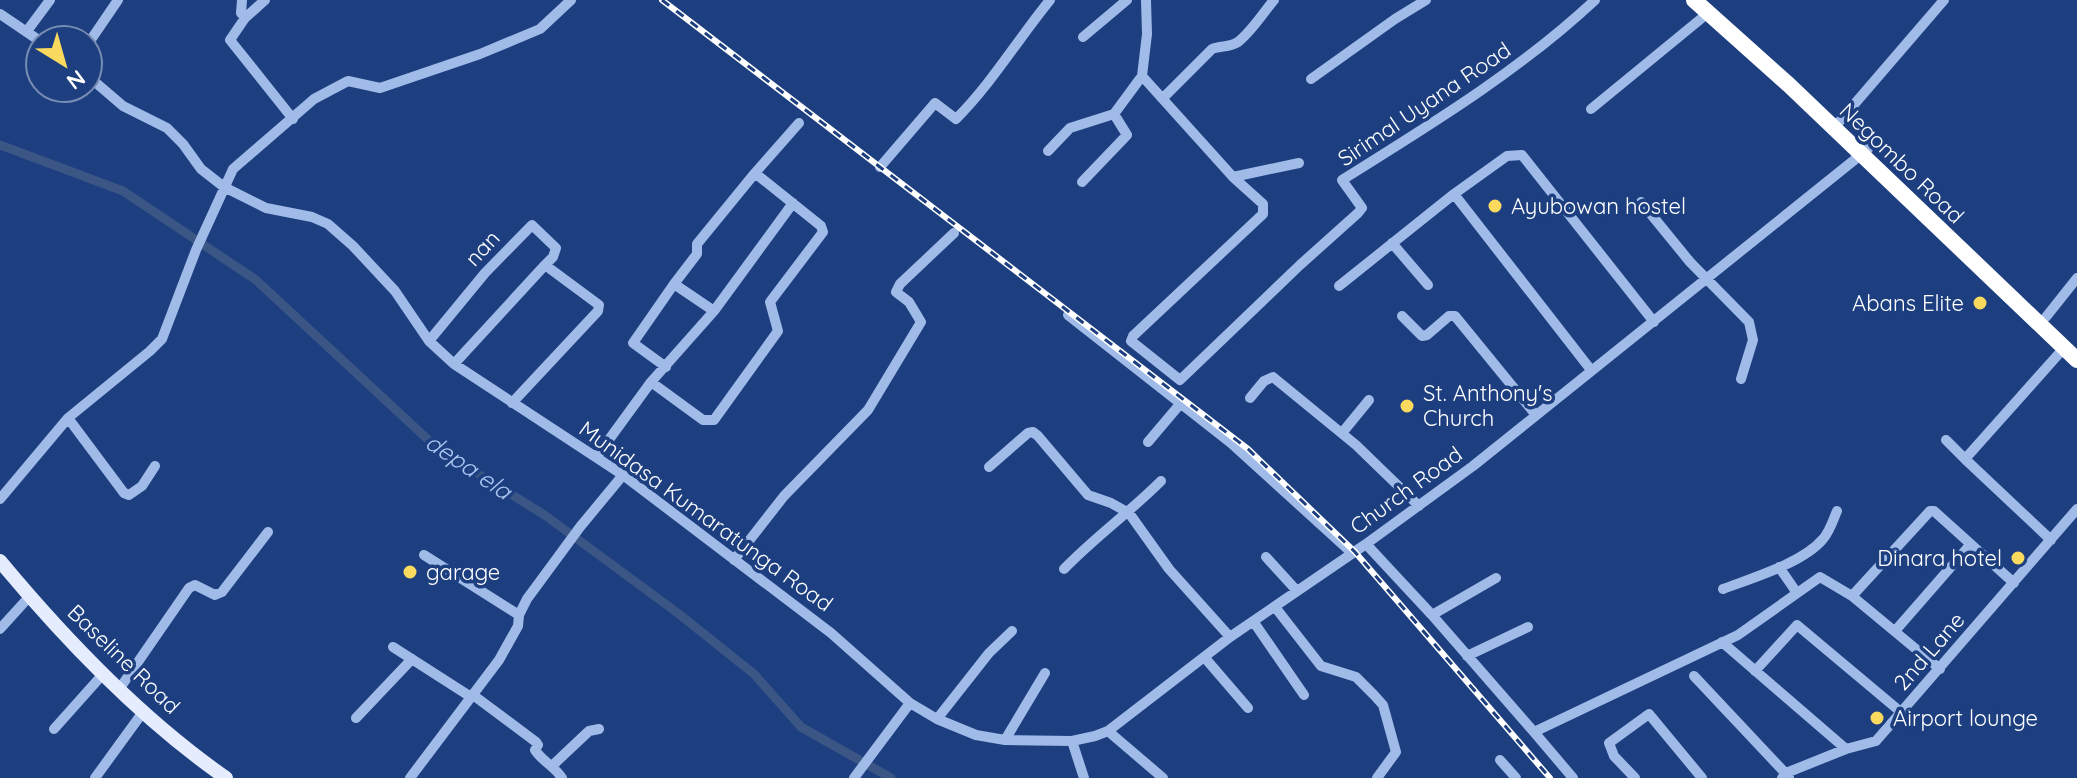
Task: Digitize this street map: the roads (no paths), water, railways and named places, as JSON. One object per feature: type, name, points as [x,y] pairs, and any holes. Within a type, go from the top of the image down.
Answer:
[{"type":"highway","name":"Negombo Road","points":[[1694,0],[1709,6],[1839,122],[1865,152],[2046,317],[2077,360]]},
{"type":"highway","name":"Negombo Road","points":[[1709,6],[2070,347]]},
{"type":"main road","name":"Baseline Road","points":[[0,561],[29,597],[143,712],[207,772],[226,778]]},
{"type":"street","points":[[32,24],[50,0]]},
{"type":"street","points":[[102,24],[118,0]]},
{"type":"street","points":[[242,0],[241,13],[245,18]]},
{"type":"street","points":[[265,0],[245,18],[230,40],[293,119]]},
{"type":"street","points":[[0,499],[68,418],[162,339],[196,250],[224,187],[239,162],[314,99],[348,81],[380,88],[480,54],[540,29],[571,0]]},
{"type":"street","points":[[880,167],[935,103],[956,119],[988,83],[1050,0]]},
{"type":"street","points":[[1083,37],[1127,0]]},
{"type":"street","points":[[1048,151],[1070,128],[1114,114],[1142,76],[1147,34],[1146,0]]},
{"type":"street","points":[[1163,98],[1212,49],[1238,42],[1274,0]]},
{"type":"street","points":[[1311,79],[1426,0]]},
{"type":"street","name":"Sirimal Uyana Road","points":[[1233,177],[1263,204],[1263,214],[1131,341],[1180,380],[1358,213],[1362,208],[1342,180],[1473,97],[1537,51],[1595,0]]},
{"type":"street","points":[[1839,122],[1944,0]]},
{"type":"street","points":[[1591,109],[1709,6]]},
{"type":"street","points":[[0,14],[24,29]]},
{"type":"street","points":[[1142,76],[1233,177],[1299,163]]},
{"type":"street","name":"Munidasa Kumaratunga Road","points":[[104,90],[123,106],[167,128],[201,169],[224,187],[266,208],[312,217],[328,224],[395,291],[429,341],[454,364],[623,475],[831,633],[910,703],[937,719],[976,735],[1005,740],[1072,741],[1108,731]]},
{"type":"street","points":[[1082,182],[1127,135],[1114,114]]},
{"type":"street","points":[[666,367],[633,343],[697,254],[697,244],[799,123]]},
{"type":"street","name":"Church Road","points":[[1108,731],[1230,637],[1419,506],[1865,152]]},
{"type":"street","points":[[1339,286],[1507,156],[1522,155],[1654,322]]},
{"type":"street","points":[[651,382],[703,420],[714,420],[778,331],[770,302],[823,232],[821,226],[755,173]]},
{"type":"street","points":[[1454,194],[1591,370]]},
{"type":"street","points":[[1641,202],[1690,262],[1749,322],[1753,340],[1741,379]]},
{"type":"street","points":[[597,456],[651,382],[714,311],[793,203]]},
{"type":"street","name":"nan","points":[[429,341],[485,273],[532,225],[556,248],[545,265]]},
{"type":"street","points":[[734,560],[784,496],[868,410],[885,386],[921,322],[909,302],[896,292],[900,284],[954,233]]},
{"type":"street","points":[[1392,243],[1428,285]]},
{"type":"street","points":[[454,364],[545,265],[599,305],[598,311],[512,403]]},
{"type":"street","points":[[2046,317],[2077,278]]},
{"type":"street","points":[[674,284],[714,311]]},
{"type":"street","points":[[1068,315],[1231,443],[1352,553]]},
{"type":"street","points":[[1402,316],[1422,336],[1449,316],[1455,316],[1536,415]]},
{"type":"street","points":[[1965,459],[2070,347]]},
{"type":"street","points":[[1250,398],[1264,381],[1273,377],[1342,433],[1419,506]]},
{"type":"street","points":[[1342,433],[1369,400]]},
{"type":"street","points":[[1148,442],[1181,403]]},
{"type":"street","points":[[68,418],[124,493],[129,495],[142,486],[155,466]]},
{"type":"street","points":[[989,467],[1033,432],[1088,495],[1129,513],[1169,569],[1230,637]]},
{"type":"street","points":[[1946,440],[2051,540]]},
{"type":"street","points":[[410,778],[499,660],[518,626],[519,615],[527,599],[623,475]]},
{"type":"street","points":[[1064,569],[1161,481]]},
{"type":"street","name":"2nd Lane","points":[[1786,776],[1846,749],[1876,741],[2077,509]]},
{"type":"street","points":[[1723,589],[1779,567],[1821,542],[1837,511]]},
{"type":"street","points":[[1852,596],[1930,511],[1934,511],[2014,583]]},
{"type":"street","points":[[120,688],[189,588],[195,585],[215,595],[222,592],[268,532]]},
{"type":"street","points":[[1366,544],[1573,778]]},
{"type":"street","points":[[1895,631],[1970,545]]},
{"type":"street","points":[[424,555],[519,615]]},
{"type":"street","points":[[1266,557],[1297,591]]},
{"type":"street","points":[[1779,567],[1797,593]]},
{"type":"street","points":[[1534,732],[1738,635],[1820,577],[1852,596],[1940,669]]},
{"type":"street","points":[[1432,615],[1496,578]]},
{"type":"street","points":[[0,629],[29,597]]},
{"type":"street","points":[[1275,607],[1321,666],[1356,677],[1383,705],[1396,752],[1377,778]]},
{"type":"street","points":[[1253,621],[1304,695]]},
{"type":"street","points":[[1755,671],[1797,625],[1902,713]]},
{"type":"street","points":[[1467,656],[1528,627]]},
{"type":"street","points":[[937,719],[989,653],[1012,631]]},
{"type":"street","points":[[1722,642],[1846,749]]},
{"type":"street","points":[[393,647],[472,696],[536,742],[535,750],[540,758],[553,765],[562,778]]},
{"type":"street","points":[[1205,658],[1248,708]]},
{"type":"street","points":[[356,718],[412,659]]},
{"type":"street","points":[[54,729],[104,673]]},
{"type":"street","points":[[1005,740],[1045,673]]},
{"type":"street","points":[[1694,676],[1786,776]]},
{"type":"street","points":[[854,778],[910,703]]},
{"type":"street","points":[[95,778],[143,712]]},
{"type":"street","points":[[1635,778],[1614,756],[1609,743],[1649,714],[1702,778]]},
{"type":"street","points":[[553,765],[589,731],[599,729]]},
{"type":"street","points":[[1108,731],[1163,778]]},
{"type":"street","points":[[1072,741],[1084,778]]},
{"type":"street","points":[[1500,760],[1516,778]]},
{"type":"waterway","name":"depa ela","points":[[0,145],[123,191],[256,280],[437,448],[546,516],[679,614],[754,674],[801,727],[891,778]]},
{"type":"railway","points":[[662,0],[1248,449],[1355,552],[1550,778]]},
{"type":"place","name":"Ayubowan hostel","points":[[1495,206]]},
{"type":"place","name":"Abans Elite","points":[[1980,303]]},
{"type":"place","name":"St. Anthony's Church","points":[[1407,406]]},
{"type":"place","name":"Dinara hotel","points":[[2018,558]]},
{"type":"place","name":"garage","points":[[410,572]]},
{"type":"place","name":"Airport lounge","points":[[1877,718]]}]
